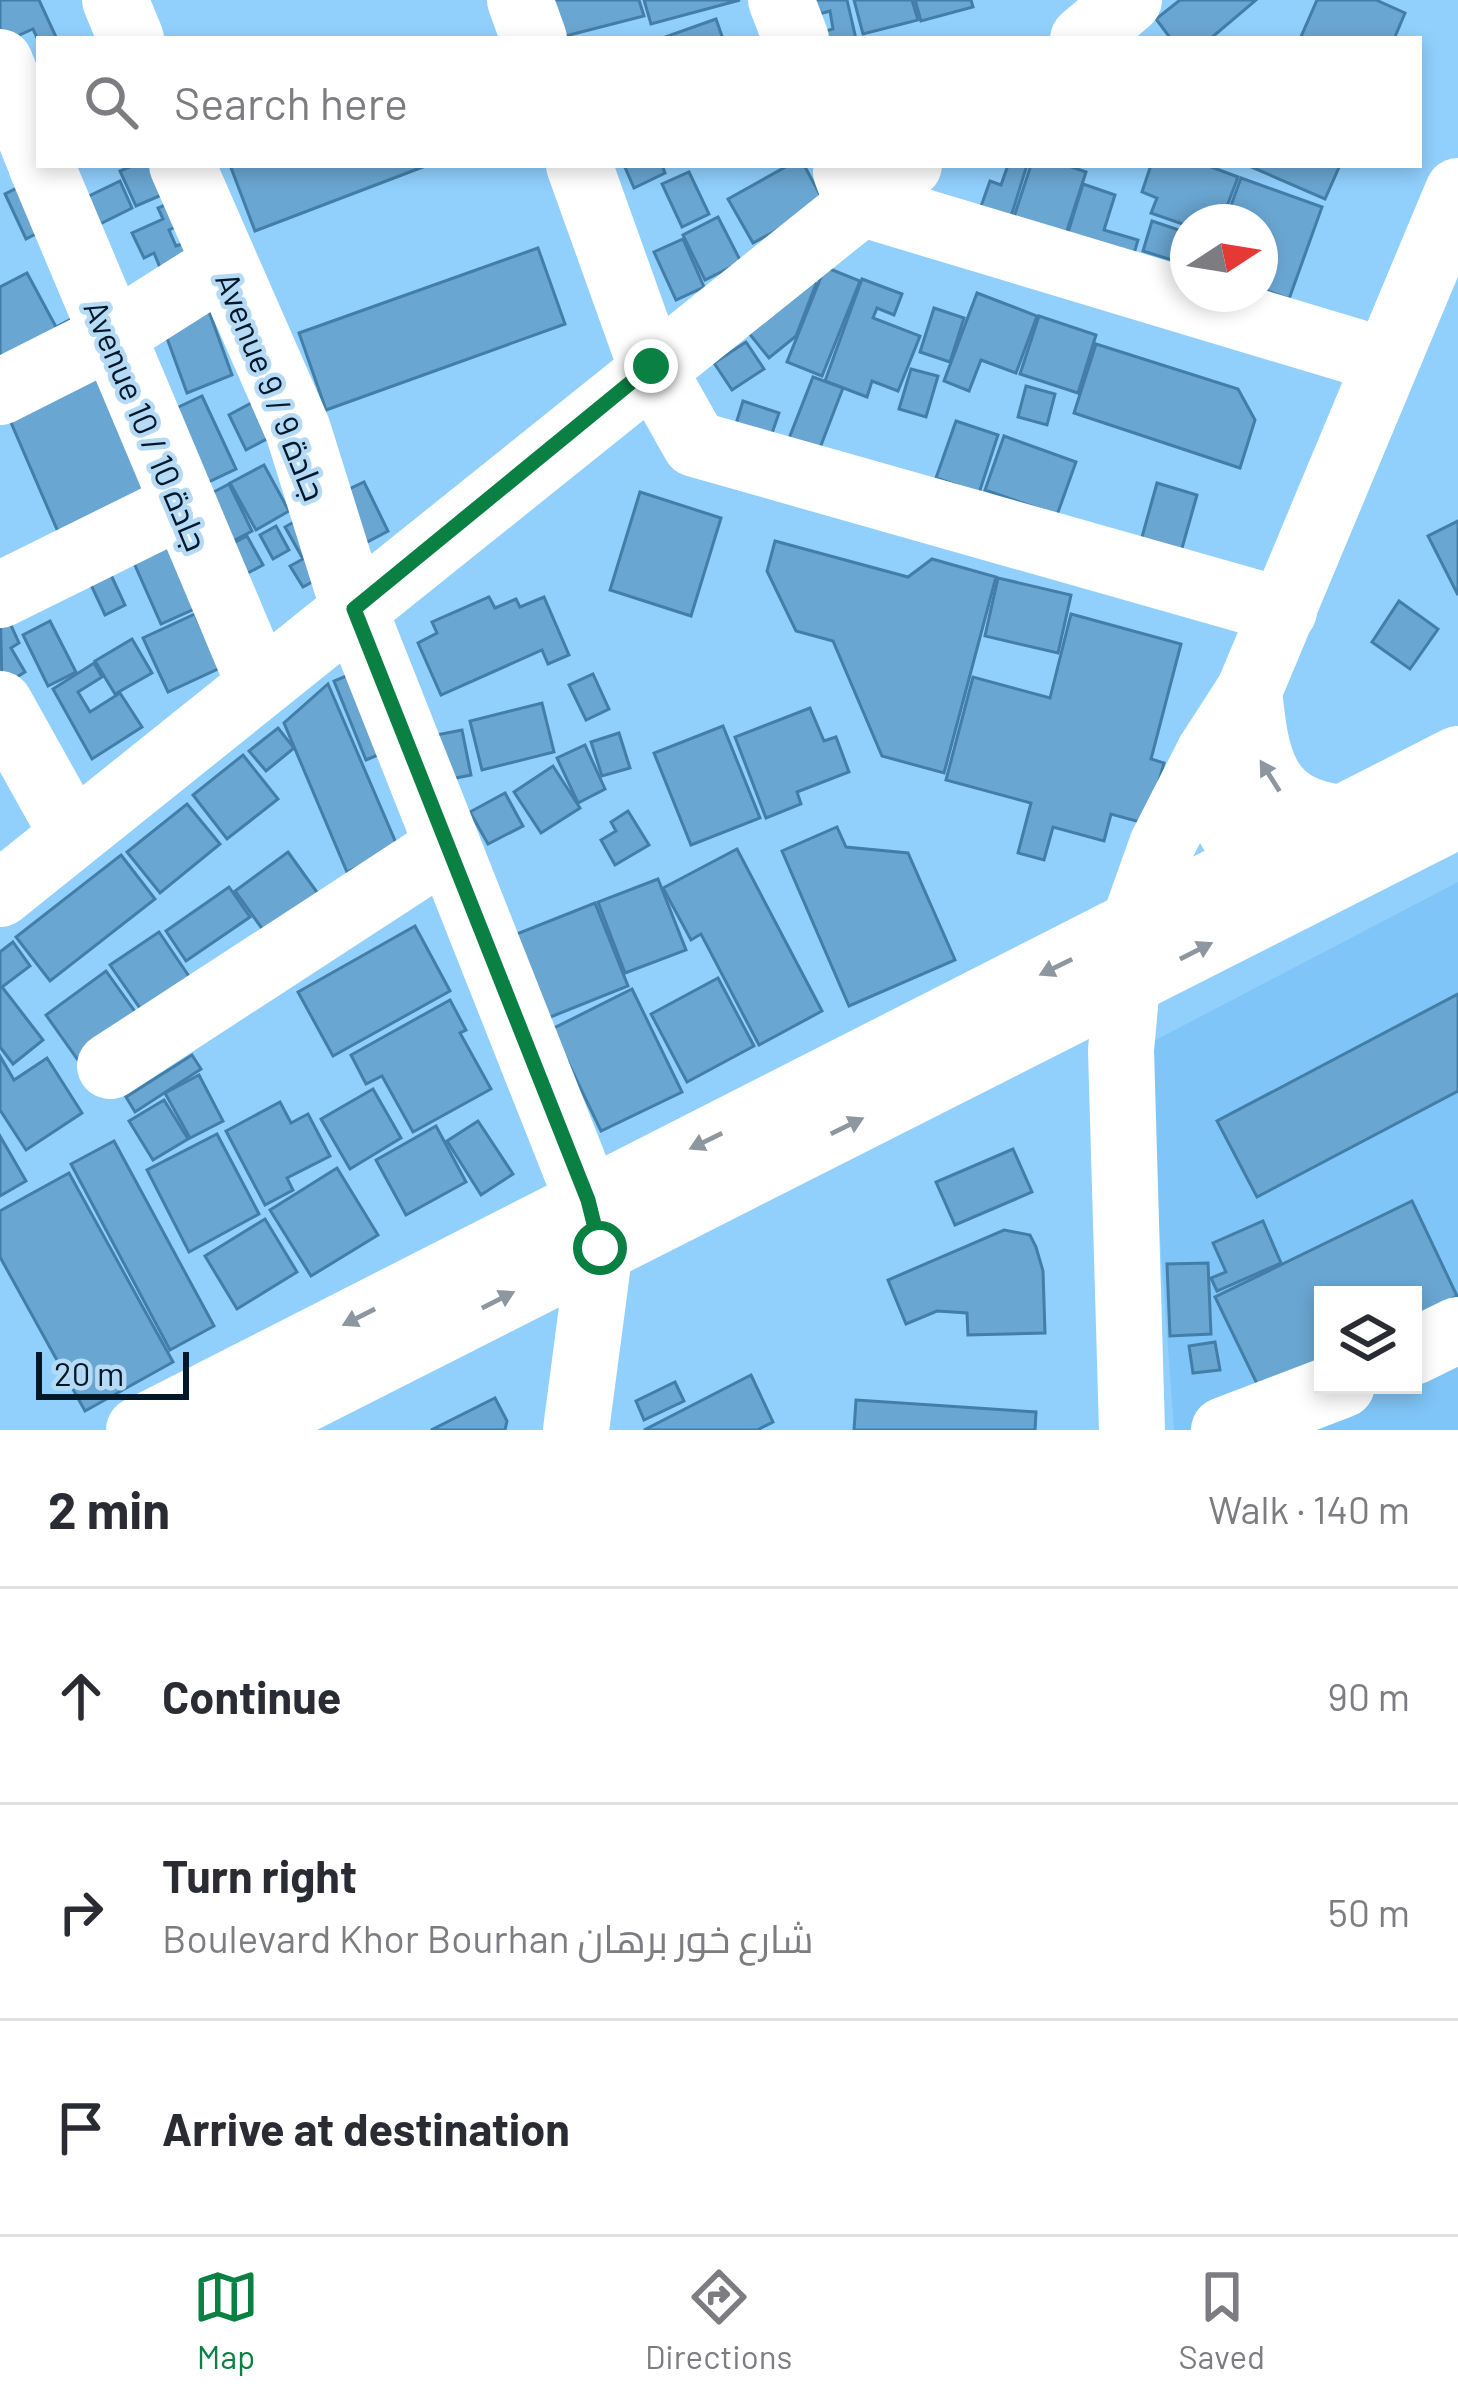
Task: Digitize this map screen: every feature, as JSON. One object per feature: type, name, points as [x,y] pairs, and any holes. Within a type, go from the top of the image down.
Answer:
[{"type":"street","points":[[115,0],[130,36]]},
{"type":"street","points":[[520,0],[533,36]]},
{"type":"street","points":[[782,0],[795,36]]},
{"type":"street","points":[[1087,36],[1129,0]]},
{"type":"street","name":"Avenue 10 / جادة 10","points":[[0,62],[36,152]]},
{"type":"street","name":"Avenue 10 / جادة 10","points":[[42,168],[180,506],[259,683]]},
{"type":"street","name":"Avenue 9 / جادة 9","points":[[183,168],[298,430],[354,609],[594,1224]]},
{"type":"street","points":[[580,168],[651,366],[695,444],[1284,611]]},
{"type":"street","points":[[0,894],[651,366],[870,177],[1386,361]]},
{"type":"street","points":[[1132,1430],[1122,1095],[1128,958],[1162,845],[1209,753],[1249,691],[1458,191]]},
{"type":"street","points":[[0,392],[109,337],[223,265]]},
{"type":"street","points":[[0,595],[180,506]]},
{"type":"street","points":[[1249,691],[1255,745],[1276,790],[1318,816],[1343,818]]},
{"type":"street","points":[[0,704],[73,835]]},
{"type":"street","points":[[1209,753],[1212,794],[1229,832],[1287,876]]},
{"type":"street","points":[[1287,876],[1343,818],[1458,759]]},
{"type":"street","points":[[139,1430],[594,1224],[1287,876],[1458,815]]},
{"type":"street","points":[[110,1066],[448,846]]},
{"type":"street","points":[[244,1430],[594,1224]]},
{"type":"street","points":[[576,1430],[594,1224]]},
{"type":"street","points":[[1422,1348],[1458,1330]]},
{"type":"street","points":[[1224,1430],[1318,1394]]},
{"type":"shaded area","points":[[1458,882],[1458,1430],[1174,1430],[1146,1045]]},
{"type":"building","points":[[0,0],[39,0],[56,36],[36,36],[33,29],[15,37],[0,35]]},
{"type":"building","points":[[542,0],[639,0],[644,16],[553,36]]},
{"type":"building","points":[[644,0],[740,0],[651,24]]},
{"type":"building","points":[[797,0],[847,0],[855,36],[816,36],[833,29],[830,11],[802,19]]},
{"type":"building","points":[[854,0],[912,0],[918,20],[863,34]]},
{"type":"building","points":[[915,0],[971,0],[973,7],[921,21]]},
{"type":"building","points":[[1180,0],[1256,0],[1214,36],[1169,36],[1156,19]]},
{"type":"building","points":[[1317,0],[1376,0],[1405,13],[1395,36],[1301,36]]},
{"type":"building","points":[[716,19],[722,36],[668,36]]},
{"type":"building","points":[[168,168],[178,188],[136,206],[120,171]]},
{"type":"building","points":[[231,168],[420,168],[255,231]]},
{"type":"building","points":[[625,168],[663,168],[665,173],[634,188]]},
{"type":"building","points":[[784,168],[806,168],[825,204],[753,243],[728,199]]},
{"type":"building","points":[[1007,168],[1026,168],[1009,223],[979,212],[990,181],[1001,185]]},
{"type":"building","points":[[1030,168],[1086,172],[1062,246],[1010,229]]},
{"type":"building","points":[[1150,168],[1214,168],[1238,177],[1228,204],[1170,204],[1170,220],[1151,213],[1157,198],[1142,192]]},
{"type":"building","points":[[1254,168],[1339,168],[1325,199]]},
{"type":"building","points":[[689,172],[709,214],[682,227],[662,184]]},
{"type":"building","points":[[1241,178],[1322,207],[1289,299],[1278,295],[1278,204],[1232,204]]},
{"type":"building","points":[[35,179],[57,223],[26,239],[5,194]]},
{"type":"building","points":[[120,181],[132,208],[100,224],[87,197]]},
{"type":"building","points":[[1083,184],[1115,195],[1104,230],[1138,240],[1128,274],[1062,252]]},
{"type":"building","points":[[179,199],[189,221],[169,230],[176,246],[190,241],[166,282],[154,253],[144,258],[132,233],[163,219],[158,208]]},
{"type":"building","points":[[718,217],[741,262],[705,280],[683,235]]},
{"type":"building","points":[[1152,221],[1170,227],[1170,259],[1143,251]]},
{"type":"building","points":[[683,239],[704,287],[676,300],[654,252]]},
{"type":"building","points":[[538,248],[565,324],[326,410],[299,333]]},
{"type":"building","points":[[825,267],[860,281],[822,376],[787,362]]},
{"type":"building","points":[[27,273],[56,327],[90,309],[100,327],[0,356],[0,287]]},
{"type":"building","points":[[811,278],[816,284],[796,336],[769,358],[748,332]]},
{"type":"building","points":[[862,279],[902,294],[894,315],[877,308],[873,318],[920,336],[898,391],[872,381],[867,397],[825,381]]},
{"type":"building","points":[[977,293],[1037,316],[1016,373],[981,360],[969,391],[944,381]]},
{"type":"building","points":[[206,303],[232,375],[187,393],[160,319]]},
{"type":"building","points":[[934,308],[964,318],[950,362],[920,352]]},
{"type":"building","points":[[1039,316],[1096,335],[1078,393],[1020,374]]},
{"type":"building","points":[[746,342],[764,369],[732,390],[714,363]]},
{"type":"building","points":[[1096,344],[1238,389],[1255,420],[1240,468],[1074,413]]},
{"type":"building","points":[[96,355],[161,506],[65,548],[0,397]]},
{"type":"building","points":[[911,369],[938,376],[926,417],[899,409]]},
{"type":"building","points":[[813,377],[843,388],[818,453],[788,441]]},
{"type":"building","points":[[1026,386],[1055,394],[1047,425],[1018,417]]},
{"type":"building","points":[[202,396],[236,469],[181,495],[147,422]]},
{"type":"building","points":[[255,401],[272,436],[246,450],[229,415]]},
{"type":"building","points":[[743,401],[779,413],[767,448],[732,437]]},
{"type":"building","points":[[956,421],[998,435],[979,493],[936,478]]},
{"type":"building","points":[[1004,436],[1076,462],[1057,515],[985,490]]},
{"type":"building","points":[[264,465],[289,511],[256,530],[230,483]]},
{"type":"building","points":[[364,482],[388,531],[354,549],[328,499]]},
{"type":"building","points":[[1157,483],[1197,495],[1177,566],[1137,555]]},
{"type":"building","points":[[229,484],[252,531],[208,554],[183,508]]},
{"type":"building","points":[[640,492],[721,518],[691,616],[610,590]]},
{"type":"building","points":[[310,513],[339,567],[303,587],[290,566],[303,559],[285,527]]},
{"type":"building","points":[[1458,521],[1458,595],[1428,536]]},
{"type":"building","points":[[276,526],[289,550],[273,559],[260,535]]},
{"type":"building","points":[[166,527],[201,606],[161,624],[126,545]]},
{"type":"building","points":[[247,536],[263,565],[221,587],[205,558]]},
{"type":"building","points":[[775,541],[908,577],[932,559],[996,577],[944,773],[882,756],[833,641],[796,631],[767,571]]},
{"type":"building","points":[[105,562],[125,605],[105,615],[85,572]]},
{"type":"building","points":[[998,578],[1071,595],[1058,653],[985,636]]},
{"type":"building","points":[[489,597],[495,608],[516,599],[520,607],[544,597],[569,655],[548,664],[542,650],[441,695],[418,643],[437,633],[432,622]]},
{"type":"building","points":[[0,601],[19,643],[11,648],[25,672],[2,686]]},
{"type":"building","points":[[1399,601],[1438,629],[1410,669],[1372,642]]},
{"type":"building","points":[[195,614],[220,668],[168,692],[143,638]]},
{"type":"building","points":[[1071,614],[1181,644],[1151,759],[1164,763],[1147,824],[1111,814],[1104,841],[1053,827],[1044,860],[1018,853],[1031,803],[946,780],[973,677],[1050,698]]},
{"type":"building","points":[[50,621],[76,672],[48,686],[23,635]]},
{"type":"building","points":[[132,639],[152,673],[115,694],[95,661]]},
{"type":"building","points":[[94,663],[102,677],[78,692],[90,712],[120,693],[142,727],[92,759],[53,689]]},
{"type":"building","points":[[356,672],[390,750],[366,760],[334,681]]},
{"type":"building","points":[[593,674],[609,709],[586,720],[569,685]]},
{"type":"building","points":[[328,684],[399,850],[347,872],[284,723]]},
{"type":"building","points":[[542,703],[554,752],[482,770],[470,721]]},
{"type":"building","points":[[810,708],[824,741],[836,737],[849,772],[797,792],[801,804],[766,818],[735,737]]},
{"type":"building","points":[[723,726],[760,818],[691,845],[654,753]]},
{"type":"building","points":[[278,728],[294,748],[266,771],[249,751]]},
{"type":"building","points":[[462,730],[471,775],[425,784],[416,739]]},
{"type":"building","points":[[619,733],[630,768],[602,776],[591,742]]},
{"type":"building","points":[[585,745],[605,789],[578,803],[557,758]]},
{"type":"building","points":[[243,755],[278,799],[227,839],[193,795]]},
{"type":"building","points":[[553,766],[580,808],[541,833],[514,792]]},
{"type":"building","points":[[505,793],[523,826],[488,844],[470,812]]},
{"type":"building","points":[[187,804],[220,844],[160,893],[127,852]]},
{"type":"building","points":[[628,811],[649,845],[615,865],[601,840],[616,831],[611,822]]},
{"type":"building","points":[[837,827],[846,847],[908,853],[955,960],[849,1006],[782,851]]},
{"type":"building","points":[[737,849],[822,1011],[759,1045],[701,934],[691,940],[663,888]]},
{"type":"building","points":[[288,852],[324,902],[271,941],[235,891]]},
{"type":"building","points":[[121,855],[155,899],[50,981],[16,937]]},
{"type":"building","points":[[658,879],[686,950],[625,973],[598,902]]},
{"type":"building","points":[[229,887],[250,917],[186,961],[166,931]]},
{"type":"building","points":[[595,903],[628,986],[548,1018],[514,935]]},
{"type":"building","points":[[415,926],[450,991],[333,1056],[298,992]]},
{"type":"building","points":[[159,932],[199,991],[151,1024],[110,965]]},
{"type":"building","points":[[13,942],[30,966],[2,987],[43,1040],[13,1064],[0,1047],[0,952]]},
{"type":"building","points":[[106,971],[141,1020],[80,1063],[46,1015]]},
{"type":"building","points":[[718,978],[754,1046],[687,1082],[651,1014]]},
{"type":"building","points":[[632,989],[682,1092],[601,1131],[552,1029]]},
{"type":"building","points":[[1458,994],[1458,1091],[1257,1197],[1217,1121]]},
{"type":"building","points":[[450,1000],[466,1030],[460,1033],[491,1089],[413,1132],[382,1076],[366,1084],[351,1055]]},
{"type":"building","points":[[192,1055],[201,1069],[135,1112],[126,1097]]},
{"type":"building","points":[[0,1056],[14,1080],[47,1058],[82,1113],[26,1150],[0,1110]]},
{"type":"building","points":[[199,1075],[223,1121],[190,1138],[165,1093]]},
{"type":"building","points":[[373,1089],[401,1138],[350,1169],[321,1119]]},
{"type":"building","points":[[164,1100],[188,1139],[153,1160],[129,1121]]},
{"type":"building","points":[[280,1102],[291,1123],[308,1114],[330,1156],[287,1178],[293,1190],[265,1205],[226,1131]]},
{"type":"building","points":[[478,1121],[513,1174],[481,1195],[447,1141]]},
{"type":"building","points":[[436,1126],[466,1182],[406,1215],[376,1160]]},
{"type":"building","points":[[217,1134],[259,1214],[189,1252],[147,1170]]},
{"type":"building","points":[[0,1136],[26,1181],[0,1196]]},
{"type":"building","points":[[114,1141],[214,1326],[170,1350],[71,1164]]},
{"type":"building","points":[[1013,1149],[1032,1192],[955,1225],[936,1182]]},
{"type":"building","points":[[337,1168],[378,1235],[311,1276],[270,1210]]},
{"type":"building","points":[[69,1173],[173,1362],[85,1411],[0,1257],[0,1211]]},
{"type":"building","points":[[1412,1201],[1457,1296],[1422,1313],[1422,1286],[1314,1286],[1314,1366],[1261,1392],[1215,1297]]},
{"type":"building","points":[[265,1219],[297,1272],[237,1309],[205,1256]]},
{"type":"building","points":[[1263,1221],[1281,1263],[1217,1291],[1211,1278],[1226,1272],[1213,1243]]},
{"type":"building","points":[[1004,1230],[1030,1235],[1036,1247],[1043,1271],[1045,1333],[968,1335],[967,1313],[937,1311],[906,1324],[888,1280]]},
{"type":"building","points":[[1208,1263],[1211,1334],[1170,1336],[1167,1264]]},
{"type":"building","points":[[1215,1342],[1220,1370],[1193,1373],[1189,1346]]},
{"type":"building","points":[[751,1375],[773,1422],[757,1430],[644,1430]]},
{"type":"building","points":[[675,1382],[684,1401],[644,1420],[636,1401]]},
{"type":"building","points":[[495,1398],[507,1421],[505,1430],[431,1430]]},
{"type":"building","points":[[856,1400],[1036,1412],[1035,1430],[854,1430]]},
{"type":"route","points":[[600,1248],[588,1200],[354,609],[651,366]]}]
